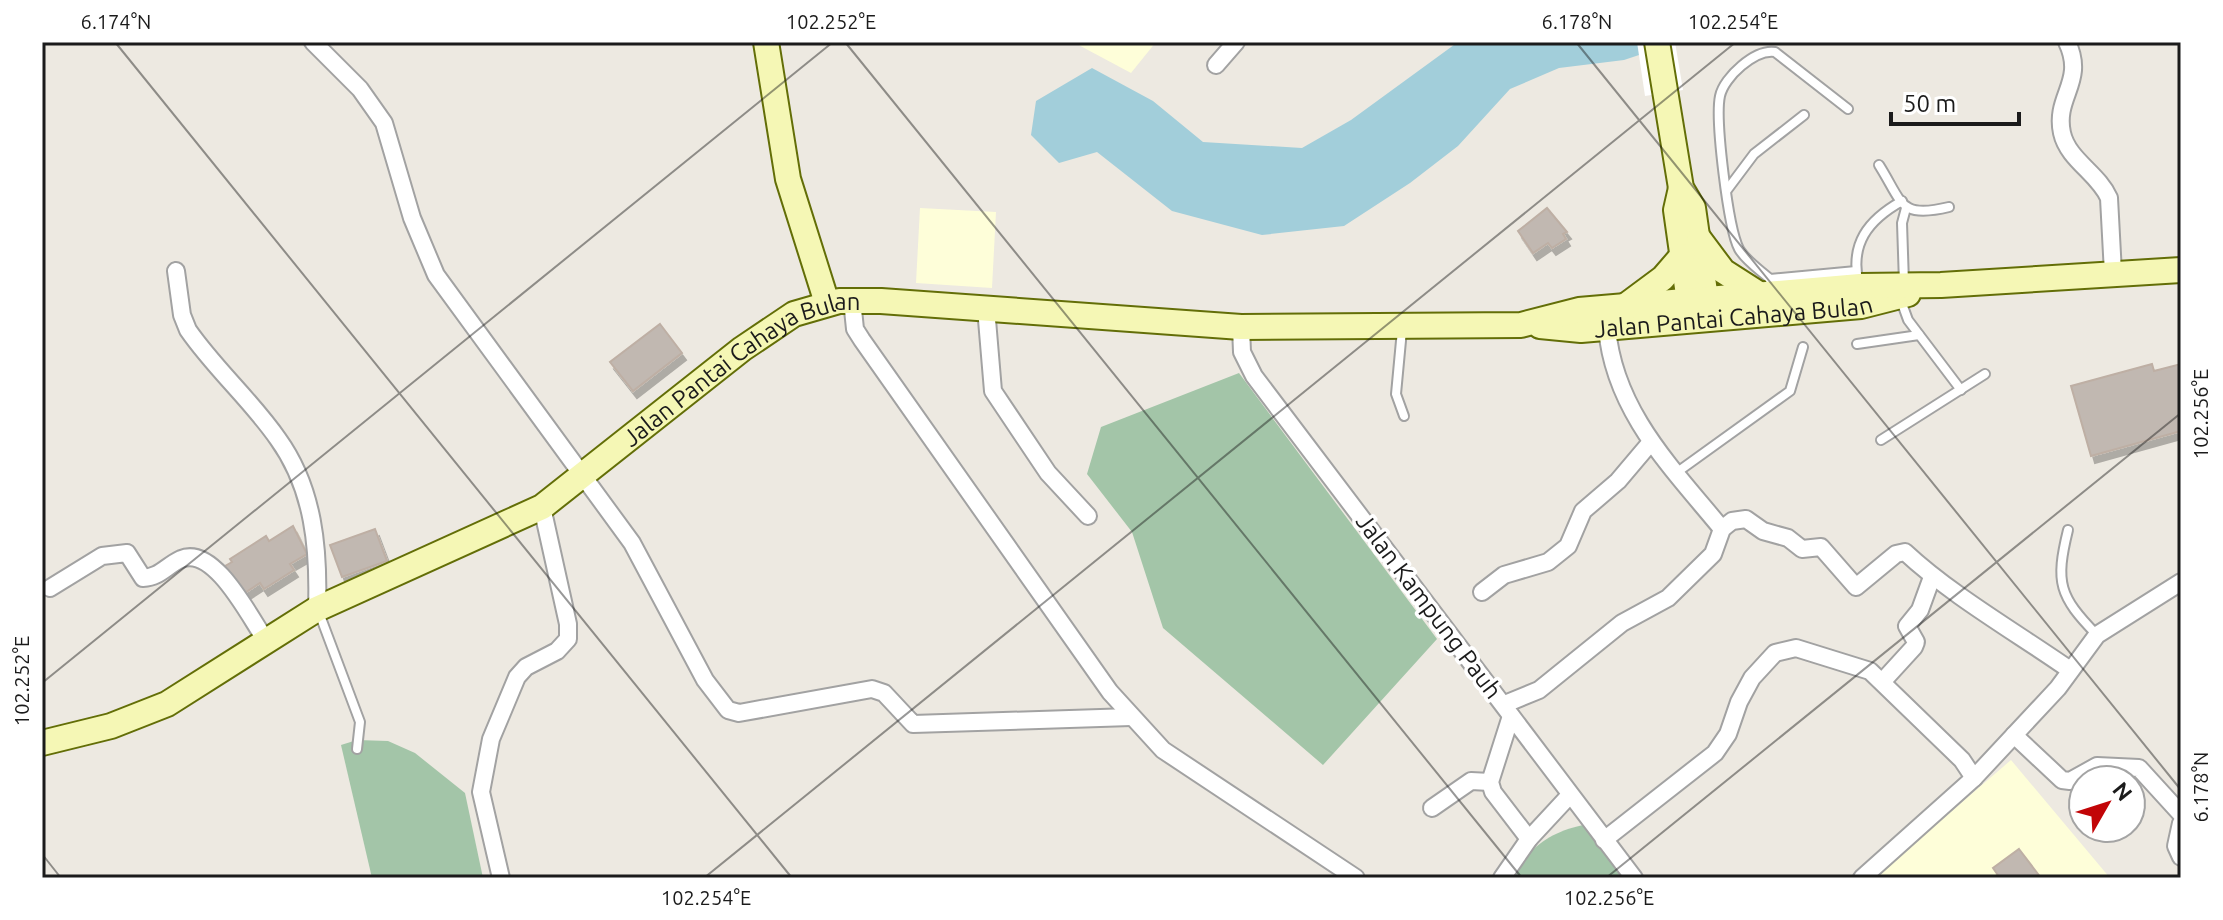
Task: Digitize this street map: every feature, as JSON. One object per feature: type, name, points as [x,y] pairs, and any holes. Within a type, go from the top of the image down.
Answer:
[{"type":"main road","points":[[766,42],[788,179],[787,217],[819,305]]},
{"type":"main road","points":[[1657,42],[1681,188],[1676,210],[1682,256],[1699,310]]},
{"type":"main road","points":[[1681,188],[1693,208],[1697,233],[1699,310]]},
{"type":"main road","points":[[1697,233],[1723,271],[1747,289],[1768,289]]},
{"type":"main road","points":[[1610,317],[1651,288],[1682,256]]},
{"type":"main road","name":"Jalan Pantai Cahaya Bulan","points":[[43,741],[111,726],[167,704],[265,639],[317,609],[542,507],[742,349],[775,325],[819,305],[852,300],[1241,327],[1530,322],[1579,310],[1610,317],[1699,310],[1861,306],[1902,291],[1941,285],[2181,270]]},
{"type":"main road","name":"Jalan Pantai Cahaya Bulan","points":[[1699,310],[1768,289],[1858,278],[1902,291]]},
{"type":"street","points":[[313,42],[360,89],[384,123],[412,218],[436,275],[632,543],[705,680],[728,710],[739,713],[872,689],[884,693],[913,724],[1131,717]]},
{"type":"street","points":[[1216,65],[1236,42]]},
{"type":"street","points":[[2067,42],[2076,67],[2062,112],[2063,136],[2069,150],[2104,187],[2109,198],[2113,273]]},
{"type":"street","points":[[176,271],[188,330],[277,437],[296,471],[312,517],[318,550],[317,609]]},
{"type":"street","points":[[852,300],[855,329],[862,340],[1110,692],[1131,717],[1163,750],[1356,878]]},
{"type":"street","points":[[986,308],[993,391],[1048,473],[1088,516]]},
{"type":"street","points":[[1610,317],[1620,387],[1651,442],[1722,529]]},
{"type":"street","name":"Jalan Kampung Pauh","points":[[1241,327],[1242,352],[1248,368],[1634,878]]},
{"type":"street","points":[[1482,592],[1504,575],[1548,562],[1568,546],[1583,511],[1618,481],[1651,442]]},
{"type":"street","points":[[501,878],[481,792],[491,739],[517,677],[526,667],[557,651],[568,639],[568,624],[542,507]]},
{"type":"street","points":[[1529,839],[1493,792],[1490,782],[1508,710],[1539,690],[1622,623],[1668,598],[1713,554],[1722,529],[1732,521],[1746,519],[1763,531],[1788,538],[1802,549],[1821,547],[1856,587],[1903,551],[1932,577],[1956,590],[2070,670]]},
{"type":"street","points":[[50,588],[102,556],[127,553],[143,578],[155,577],[182,558],[198,557],[212,564],[265,639]]},
{"type":"street","points":[[1882,682],[1914,647],[1916,642],[1907,626],[1920,610],[1932,577]]},
{"type":"street","points":[[1862,878],[1974,778],[2097,635],[2181,582]]},
{"type":"street","points":[[1604,840],[1715,753],[1728,734],[1744,690],[1775,653],[1796,648],[1835,662],[1862,667],[1882,682],[1962,760],[1974,778]]},
{"type":"street","points":[[2014,735],[2062,780],[2070,781],[2097,766],[2139,768],[2181,814]]},
{"type":"street","points":[[1432,808],[1471,781],[1490,782]]},
{"type":"street","points":[[1502,878],[1529,839],[1569,796]]},
{"type":"street","points":[[2181,823],[2176,846],[2181,857]]},
{"type":"lane","points":[[1768,289],[1739,249],[1727,191],[1721,93],[1733,74],[1758,55],[1769,51],[1780,55],[1848,109]]},
{"type":"lane","points":[[1727,191],[1754,154],[1804,115]]},
{"type":"lane","points":[[1879,165],[1904,205],[1918,213],[1949,207]]},
{"type":"lane","points":[[1858,278],[1869,223],[1904,205]]},
{"type":"lane","points":[[1904,205],[1902,291],[1906,316],[1961,390]]},
{"type":"lane","points":[[1402,325],[1396,394],[1404,416]]},
{"type":"lane","points":[[1857,344],[1919,335]]},
{"type":"lane","points":[[1676,473],[1790,391],[1803,347]]},
{"type":"lane","points":[[1881,440],[1985,374]]},
{"type":"lane","points":[[2068,530],[2059,568],[2069,607],[2097,635]]},
{"type":"lane","points":[[317,609],[360,722],[357,749]]},
{"type":"shaded area","points":[[1073,42],[1156,42],[1131,73]]},
{"type":"shaded area","points":[[920,208],[996,212],[992,288],[916,283]]},
{"type":"shaded area","points":[[1239,373],[1437,639],[1323,765],[1163,628],[1132,532],[1087,474],[1101,427]]},
{"type":"shaded area","points":[[357,740],[388,741],[415,753],[465,793],[483,878],[372,878],[341,745]]},
{"type":"shaded area","points":[[2011,760],[2067,827],[2067,844],[2081,844],[2110,878],[1874,878]]},
{"type":"shaded area","points":[[1583,825],[1628,878],[1509,878],[1540,844],[1570,828]]},
{"type":"water","points":[[1458,42],[1678,42],[1624,60],[1559,68],[1510,89],[1458,146],[1410,183],[1344,226],[1262,235],[1172,211],[1097,152],[1059,163],[1031,135],[1036,101],[1092,68],[1153,101],[1203,142],[1302,148],[1351,120]]},
{"type":"pier","points":[[1637,42],[1675,42],[1683,90],[1645,96]]},
{"type":"building","points":[[1547,208],[1567,232],[1563,234],[1566,239],[1552,248],[1548,243],[1533,253],[1518,231]]},
{"type":"building","points":[[660,324],[682,353],[633,391],[610,362]]},
{"type":"building","points":[[2152,364],[2154,371],[2181,364],[2181,431],[2091,456],[2071,386]]},
{"type":"building","points":[[293,526],[307,554],[290,564],[294,570],[264,589],[260,583],[243,594],[225,566],[232,562],[230,559],[266,536],[269,541]]},
{"type":"building","points":[[375,529],[387,561],[342,577],[330,545]]},
{"type":"building","points":[[2019,849],[2041,878],[2000,878],[1993,868]]}]
